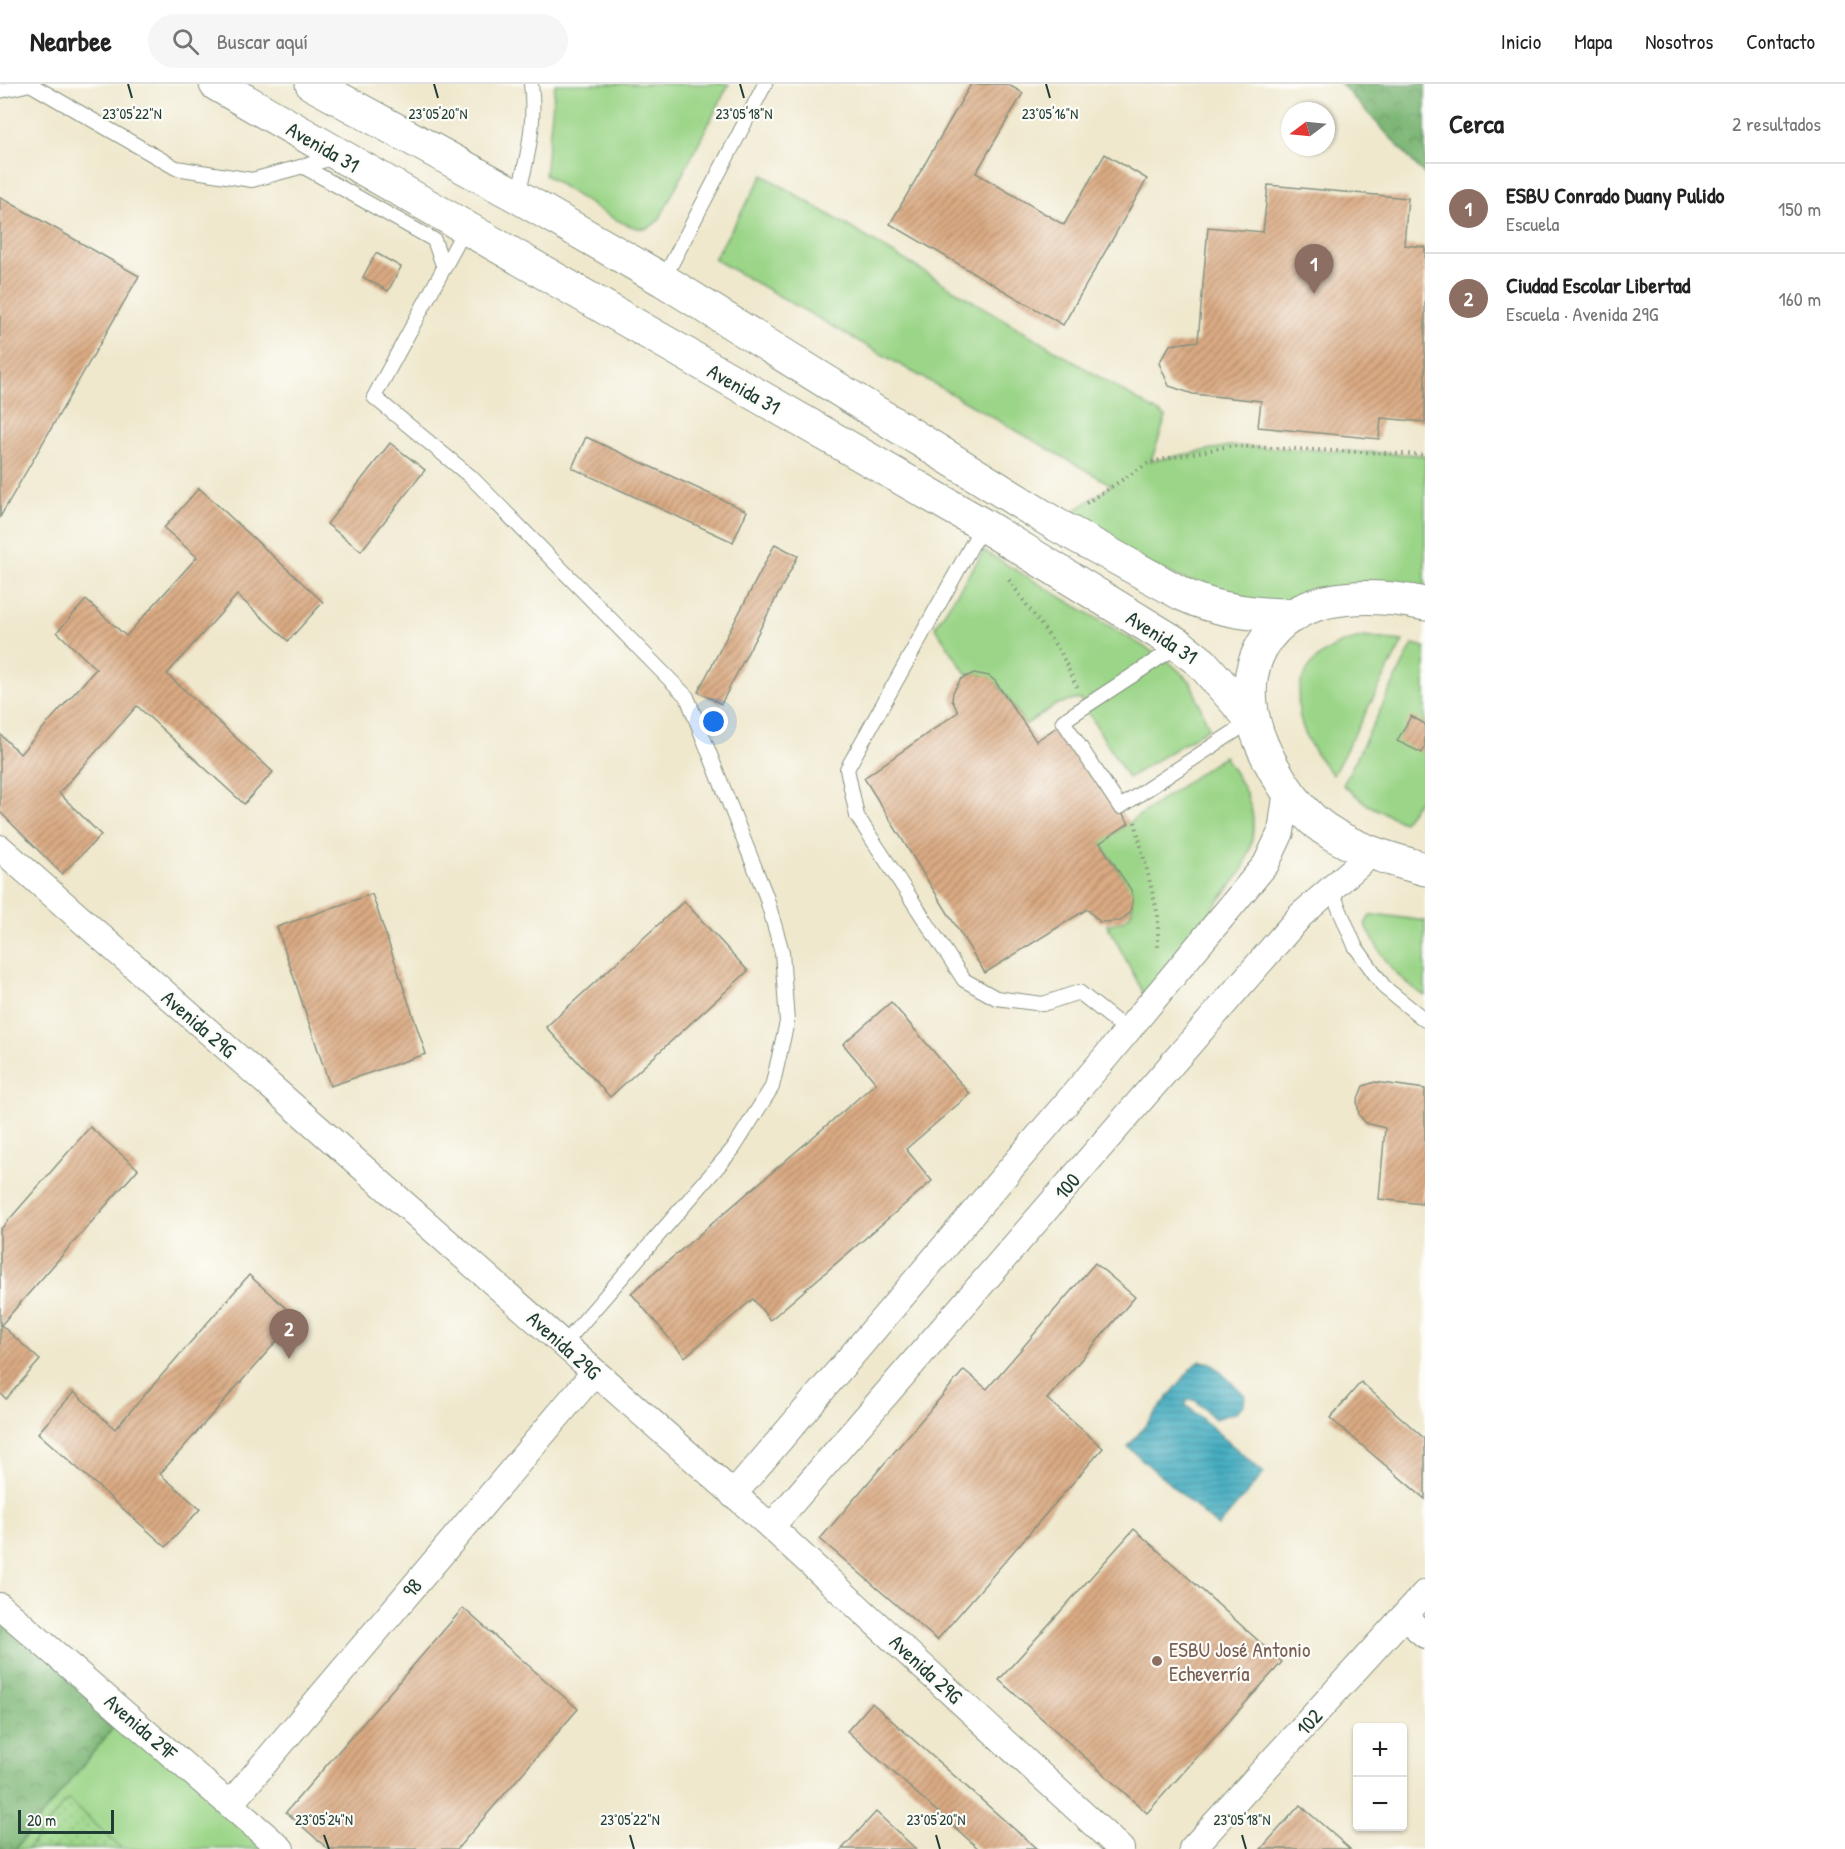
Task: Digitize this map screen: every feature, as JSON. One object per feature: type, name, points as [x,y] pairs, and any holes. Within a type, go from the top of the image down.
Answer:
[{"type":"main road","name":"Avenida 31","points":[[216,84],[991,530],[1179,645],[1203,663],[1252,720]]},
{"type":"main road","points":[[312,84],[517,196],[663,280],[1055,524],[1202,603],[1267,615],[1295,615]]},
{"type":"main road","points":[[1425,604],[1368,598],[1325,602],[1295,615],[1276,629],[1263,646],[1250,672],[1248,695],[1252,720],[1268,757],[1287,790],[1314,820],[1338,836],[1372,853],[1425,870]]},
{"type":"street","points":[[733,1495],[1128,1031],[1266,864],[1281,832],[1287,790]]},
{"type":"street","name":"Avenida 29G","points":[[0,848],[771,1527],[1121,1849]]},
{"type":"street","name":"100","points":[[771,1527],[1301,915],[1330,887],[1372,853]]},
{"type":"street","name":"98","points":[[230,1804],[594,1372]]},
{"type":"street","name":"102","points":[[1192,1849],[1425,1593]]},
{"type":"street","name":"Avenida 29F","points":[[0,1606],[281,1849]]},
{"type":"street","points":[[1404,1617],[1425,1635]]},
{"type":"lane","points":[[0,91],[30,84],[176,168],[252,180],[339,156]]},
{"type":"lane","points":[[517,196],[526,165],[534,108],[531,84]]},
{"type":"lane","points":[[663,280],[765,84]]},
{"type":"lane","points":[[304,167],[434,240],[444,268]]},
{"type":"lane","points":[[465,229],[374,397],[471,477],[687,697],[766,896],[782,952],[787,1022],[772,1087],[733,1149],[563,1345]]},
{"type":"lane","points":[[991,530],[847,769],[857,816],[964,980],[996,998],[1043,1004],[1079,992],[1128,1031]]},
{"type":"lane","points":[[1179,645],[1063,721],[1120,807],[1252,720]]},
{"type":"lane","points":[[1330,887],[1355,946],[1385,988],[1425,1020]]},
{"type":"path","points":[[1055,524],[1150,462],[1219,448],[1230,446],[1425,455]]},
{"type":"path","points":[[991,530],[1010,584],[1061,653],[1076,683],[1082,709]]},
{"type":"path","points":[[1129,801],[1149,872],[1158,915],[1158,970],[1154,999]]},
{"type":"green space","points":[[555,84],[729,84],[659,220],[650,227],[642,228],[629,225],[605,213],[545,175]]},
{"type":"green space","points":[[1341,84],[1425,84],[1425,175]]},
{"type":"green space","points":[[763,175],[1166,417],[1151,461],[1230,446],[1425,455],[1425,604],[1267,615],[1055,524],[1112,485],[714,259]]},
{"type":"green space","points":[[984,551],[1168,661],[1190,681],[1209,728],[1128,778],[1080,699],[1057,704],[1025,725],[1002,689],[994,682],[986,676],[967,675],[935,627]]},
{"type":"green space","points":[[1363,637],[1403,641],[1333,775],[1320,760],[1302,725],[1298,707],[1299,690],[1305,673],[1317,658],[1342,643]]},
{"type":"green space","points":[[1413,644],[1425,647],[1425,793],[1403,822],[1368,805],[1343,785]]},
{"type":"green space","points":[[1224,756],[1242,785],[1252,811],[1252,838],[1249,853],[1242,871],[1145,996],[1107,924],[1123,920],[1131,913],[1132,902],[1122,877],[1100,843]]},
{"type":"green space","points":[[1382,915],[1425,921],[1425,996],[1397,974],[1371,936],[1365,924],[1370,916]]},
{"type":"green space","points":[[0,1606],[125,1713],[15,1849],[0,1849]]},
{"type":"green space","points":[[125,1713],[278,1849],[15,1849]]},
{"type":"green space","points":[[68,1799],[122,1849],[27,1849]]},
{"type":"water","points":[[1201,1361],[1211,1363],[1245,1395],[1244,1405],[1236,1412],[1215,1419],[1196,1401],[1190,1399],[1185,1404],[1264,1473],[1218,1527],[1128,1447],[1194,1365]]},
{"type":"building","points":[[971,84],[1007,84],[1023,93],[976,173],[1064,225],[1105,154],[1147,179],[1063,325],[890,224]]},
{"type":"building","points":[[1268,185],[1408,198],[1404,245],[1425,247],[1425,422],[1381,418],[1379,439],[1258,427],[1261,401],[1193,394],[1169,386],[1159,363],[1170,345],[1198,341],[1208,227],[1263,232]]},
{"type":"building","points":[[0,197],[139,276],[0,517]]},
{"type":"building","points":[[376,253],[401,267],[388,291],[363,277]]},
{"type":"building","points":[[586,437],[747,511],[733,542],[572,468]]},
{"type":"building","points":[[390,443],[425,470],[361,551],[327,524]]},
{"type":"building","points":[[199,488],[323,602],[288,641],[237,595],[167,674],[273,772],[244,804],[137,706],[59,793],[101,835],[62,874],[0,812],[0,734],[20,754],[96,669],[57,632],[86,600],[126,636],[197,557],[164,528]]},
{"type":"building","points":[[775,544],[798,556],[721,704],[698,692]]},
{"type":"building","points":[[974,673],[989,676],[995,681],[1036,741],[1060,725],[1129,823],[1100,843],[1131,890],[1133,898],[1130,912],[1120,921],[1100,922],[1087,909],[985,973],[864,778],[958,712],[952,700],[953,692],[961,679]]},
{"type":"building","points":[[1411,716],[1425,724],[1425,747],[1422,753],[1397,741]]},
{"type":"building","points":[[372,894],[426,1054],[330,1086],[277,927]]},
{"type":"building","points":[[684,901],[748,971],[610,1097],[546,1027]]},
{"type":"building","points":[[891,1002],[970,1094],[906,1149],[932,1181],[770,1320],[753,1299],[685,1357],[631,1293],[876,1083],[843,1044]]},
{"type":"building","points":[[1375,1082],[1425,1089],[1425,1185],[1422,1204],[1379,1199],[1385,1128],[1366,1123],[1359,1115],[1357,1101],[1363,1086]]},
{"type":"building","points":[[90,1127],[138,1169],[1,1325],[40,1360],[6,1399],[0,1393],[0,1230]]},
{"type":"building","points":[[1095,1263],[1135,1297],[1047,1399],[1103,1448],[937,1640],[820,1539],[964,1370],[987,1389]]},
{"type":"building","points":[[249,1275],[297,1318],[160,1474],[200,1509],[166,1547],[38,1433],[74,1392],[115,1429]]},
{"type":"building","points":[[1361,1382],[1425,1439],[1425,1499],[1330,1418]]},
{"type":"building","points":[[1134,1529],[1282,1662],[1147,1813],[999,1680]]},
{"type":"building","points":[[463,1608],[578,1709],[457,1849],[328,1849],[286,1812]]},
{"type":"building","points":[[872,1703],[1037,1849],[979,1849],[847,1731]]},
{"type":"building","points":[[1300,1805],[1350,1849],[1261,1849]]},
{"type":"building","points":[[876,1812],[916,1849],[842,1849]]},
{"type":"place","name":"ESBU Conrado Duany Pulido","points":[[1314,294]]},
{"type":"place","name":"Ciudad Escolar Libertad","points":[[289,1359]]},
{"type":"place","name":"ESBU José Antonio Echeverría","points":[[1157,1661]]}]
